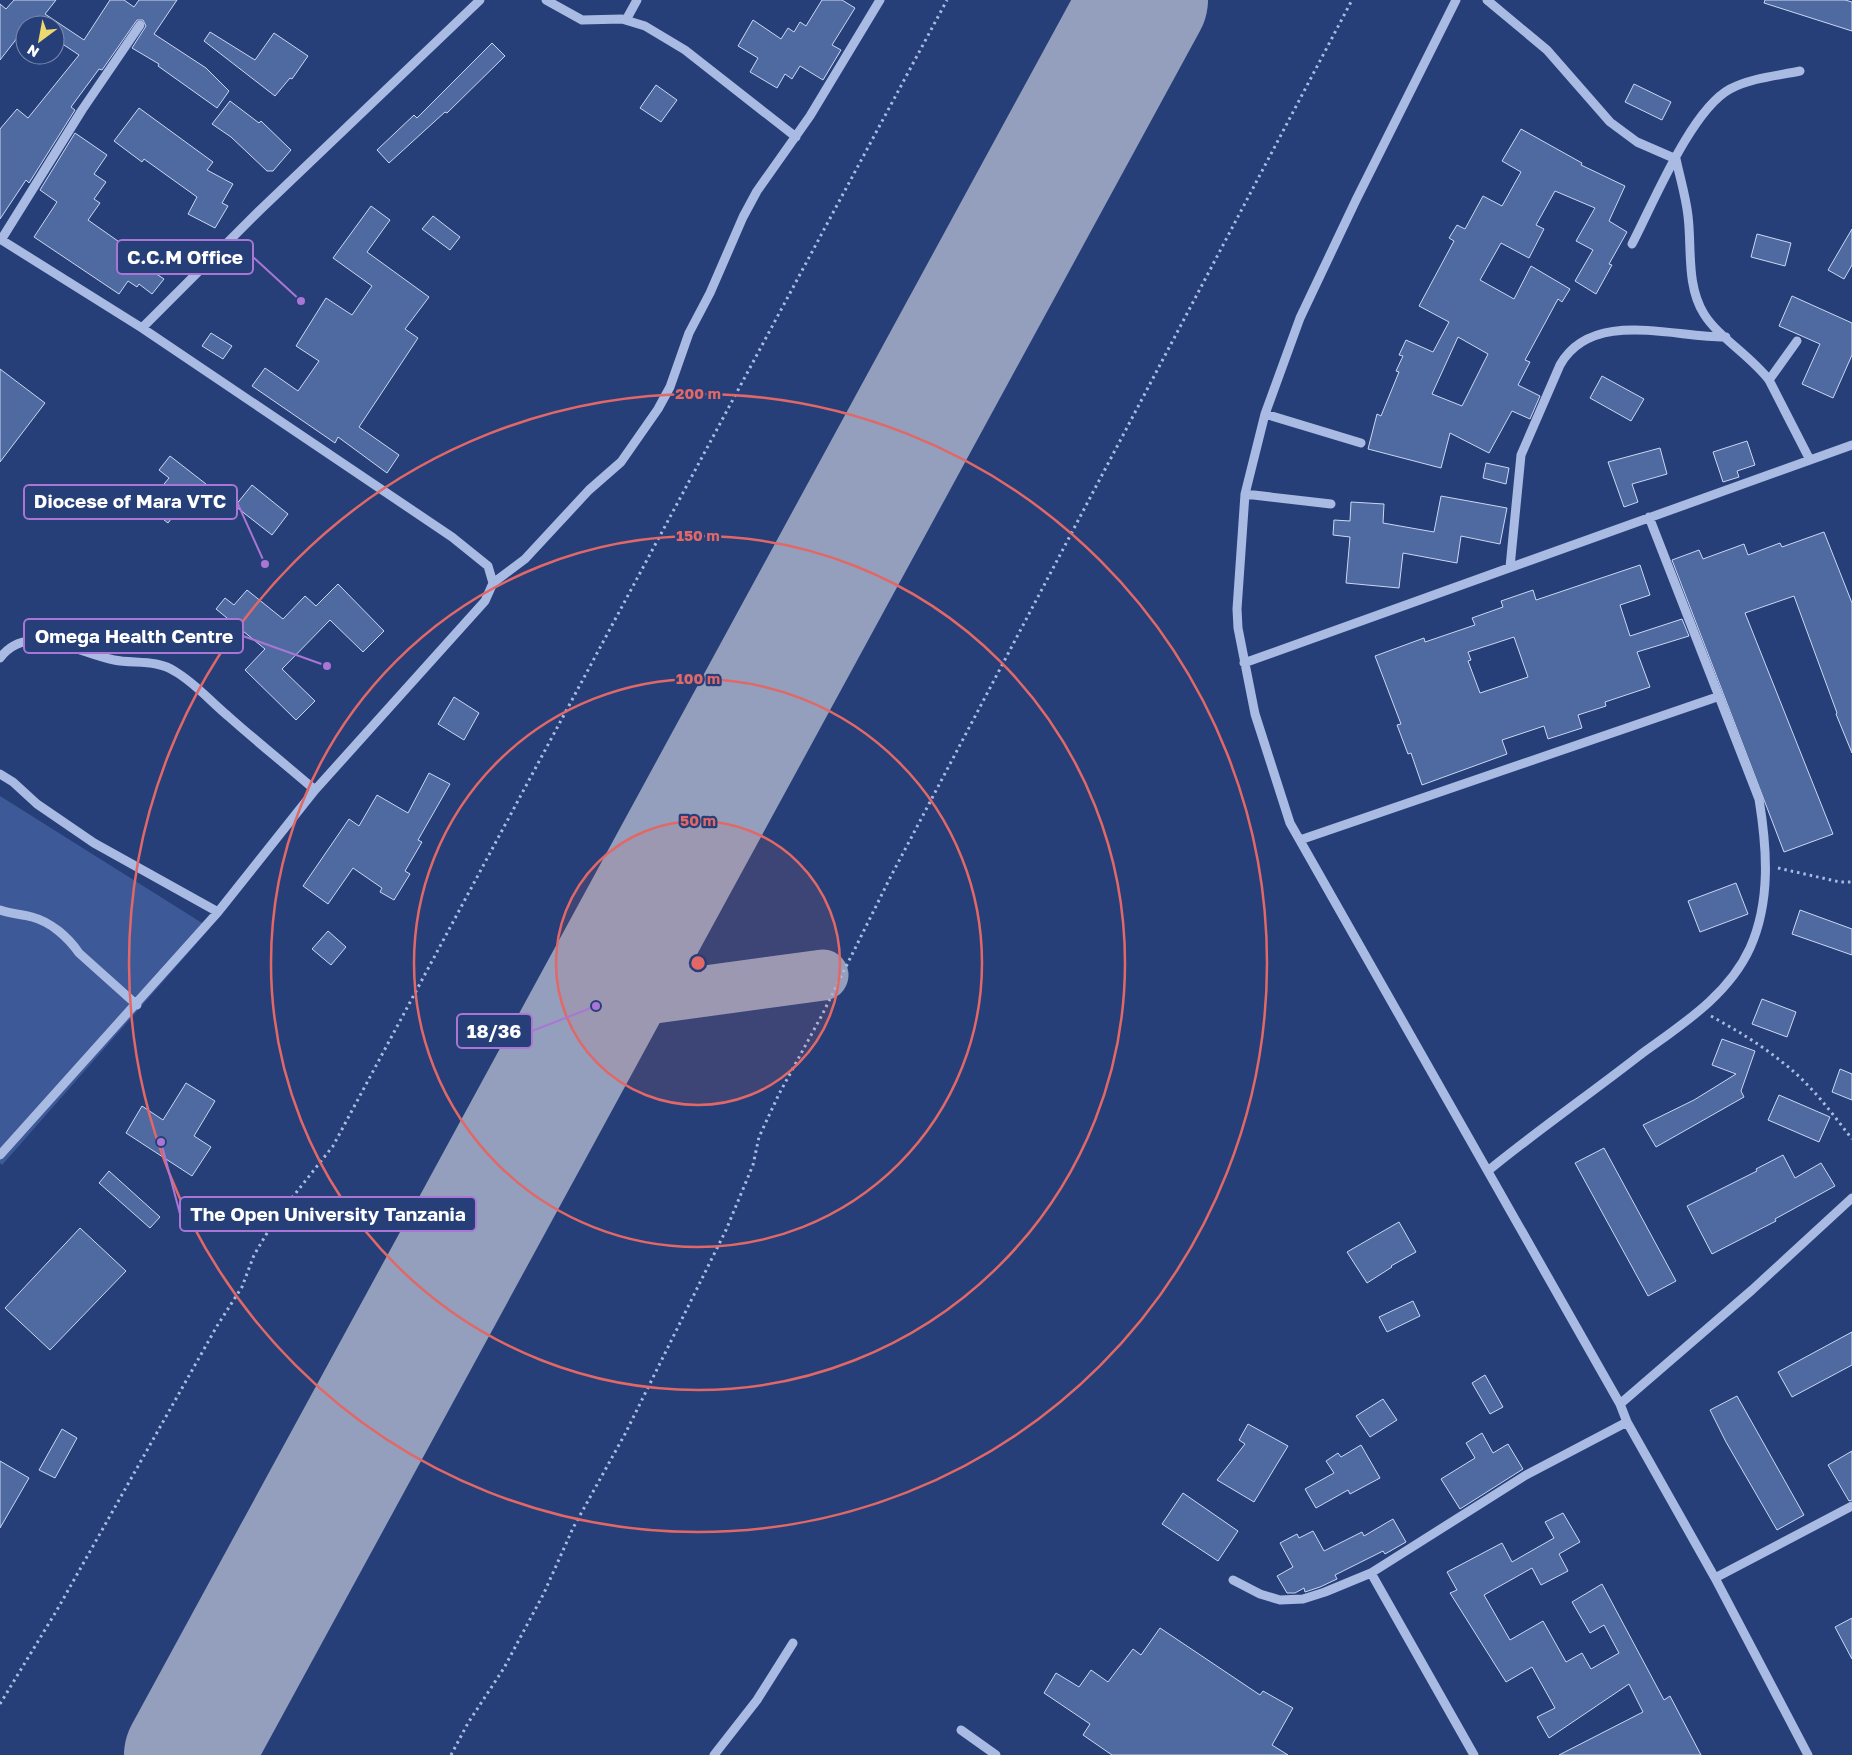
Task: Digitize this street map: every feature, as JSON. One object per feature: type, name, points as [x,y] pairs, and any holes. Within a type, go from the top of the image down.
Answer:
[{"type":"street","points":[[142,328],[259,211],[480,0]]},
{"type":"street","points":[[546,0],[582,20],[626,20],[644,26],[685,50],[796,137]]},
{"type":"street","points":[[626,20],[636,0]]},
{"type":"street","points":[[0,1156],[218,912],[315,790],[485,600],[493,583],[524,559],[588,490],[621,462],[648,424],[670,387],[688,333],[710,293],[743,217],[757,191],[796,137],[880,0]]},
{"type":"street","points":[[1456,0],[1356,200],[1300,318],[1265,414],[1245,494],[1237,609],[1244,663],[1268,759],[1290,823],[1489,1170],[1620,1404],[1627,1422],[1715,1578],[1808,1755]]},
{"type":"street","points":[[1487,0],[1547,50],[1610,122],[1637,142],[1676,159]]},
{"type":"street","points":[[140,24],[82,110],[0,239],[142,328],[452,537],[488,566],[493,583]]},
{"type":"street","points":[[1632,244],[1676,159],[1708,108],[1724,92],[1750,80],[1800,71]]},
{"type":"street","points":[[1676,159],[1688,217],[1690,264],[1697,296],[1704,314],[1760,368],[1769,380],[1810,460]]},
{"type":"street","points":[[1510,567],[1521,455],[1560,365],[1568,353],[1588,339],[1624,330],[1643,329],[1703,338],[1726,337]]},
{"type":"street","points":[[1769,380],[1798,341]]},
{"type":"street","points":[[1265,414],[1361,444]]},
{"type":"street","points":[[1244,663],[1852,444]]},
{"type":"street","points":[[1245,494],[1331,504]]},
{"type":"street","points":[[1489,1170],[1701,1010],[1732,977],[1750,948],[1763,904],[1767,846],[1759,799],[1649,517]]},
{"type":"street","points":[[0,658],[4,653],[22,642],[58,642],[113,660],[163,665],[200,689],[228,717],[315,790]]},
{"type":"street","points":[[1300,840],[1718,697]]},
{"type":"street","points":[[0,774],[13,782],[37,804],[94,843],[218,912]]},
{"type":"street","points":[[0,910],[32,917],[57,930],[72,943],[78,953],[137,1004]]},
{"type":"street","points":[[1620,1404],[1752,1290],[1852,1198]]},
{"type":"street","points":[[1233,1580],[1260,1594],[1280,1600],[1303,1599],[1325,1592],[1371,1572],[1526,1475],[1627,1422]]},
{"type":"street","points":[[1715,1578],[1852,1506]]},
{"type":"street","points":[[1371,1572],[1474,1755]]},
{"type":"street","points":[[714,1755],[757,1700],[793,1643]]},
{"type":"street","points":[[961,1730],[996,1755]]},
{"type":"path","points":[[0,1704],[57,1610],[217,1326],[242,1287],[254,1255],[276,1218],[333,1146],[947,0]]},
{"type":"path","points":[[451,1755],[468,1724],[504,1668],[544,1593],[573,1528],[629,1425],[726,1230],[753,1165],[759,1137],[779,1094],[822,1016],[890,878],[1352,0]]},
{"type":"path","points":[[1765,866],[1840,882],[1852,882]]},
{"type":"path","points":[[1701,1010],[1758,1044],[1784,1063],[1826,1105],[1852,1139]]},
{"type":"shaded area","points":[[0,796],[210,928],[2,1165],[0,1163]]},
{"type":"building","points":[[14,0],[56,0],[45,14],[46,15],[15,15],[15,41],[0,60],[0,4],[6,9]]},
{"type":"building","points":[[110,0],[124,0],[134,7],[139,0],[177,0],[154,34],[206,68],[229,91],[217,108],[158,66],[159,64],[132,48],[146,26],[143,20],[137,20],[102,70],[99,69],[71,107],[75,110],[29,183],[26,180],[0,219],[0,129],[17,109],[28,118],[79,55],[65,46],[65,27],[84,40]]},
{"type":"building","points":[[822,0],[842,0],[855,8],[832,45],[841,50],[823,80],[800,66],[792,79],[785,74],[777,88],[750,72],[758,58],[738,46],[753,20],[781,39],[788,28],[794,32],[800,22],[806,26]]},
{"type":"building","points":[[1765,0],[1845,0],[1852,2],[1852,31],[1764,3]]},
{"type":"building","points":[[210,32],[255,60],[274,33],[308,56],[292,79],[290,78],[275,96],[204,41]]},
{"type":"building","points":[[492,43],[505,56],[447,113],[445,112],[389,163],[377,150],[414,115],[417,118]]},
{"type":"building","points":[[1634,84],[1671,102],[1662,120],[1625,102]]},
{"type":"building","points":[[656,85],[677,100],[661,122],[640,108]]},
{"type":"building","points":[[230,101],[259,123],[261,121],[291,150],[273,171],[267,171],[231,137],[212,124]]},
{"type":"building","points":[[139,108],[213,162],[207,170],[233,184],[222,203],[228,206],[215,228],[188,214],[197,197],[144,159],[142,162],[114,141]]},
{"type":"building","points":[[1521,129],[1582,163],[1581,165],[1625,186],[1609,221],[1627,232],[1609,264],[1612,265],[1596,294],[1575,281],[1593,250],[1576,241],[1595,208],[1555,191],[1536,225],[1544,229],[1529,258],[1501,243],[1480,280],[1514,299],[1531,266],[1570,289],[1562,302],[1558,299],[1525,360],[1530,362],[1518,385],[1540,396],[1530,419],[1512,411],[1489,453],[1450,433],[1441,468],[1368,449],[1377,414],[1381,416],[1399,372],[1396,371],[1403,356],[1399,355],[1406,340],[1433,352],[1449,322],[1419,306],[1454,241],[1449,238],[1457,225],[1465,229],[1483,196],[1502,206],[1521,172],[1502,161]],"holes":[[[1458,337],[1488,354],[1462,406],[1432,394]]]},
{"type":"building","points":[[75,133],[107,155],[94,174],[106,182],[94,199],[100,203],[88,220],[152,265],[149,269],[164,279],[152,294],[139,284],[137,287],[128,281],[119,294],[34,237],[57,202],[40,190]]},
{"type":"building","points":[[371,206],[390,220],[367,252],[429,297],[405,329],[418,338],[359,427],[399,455],[387,473],[338,437],[335,443],[252,386],[265,368],[298,391],[319,361],[296,346],[326,298],[352,315],[372,286],[333,258]]},
{"type":"building","points":[[433,216],[460,237],[450,250],[422,229]]},
{"type":"building","points":[[1852,229],[1852,265],[1844,279],[1828,270]]},
{"type":"building","points":[[1757,234],[1791,243],[1785,266],[1751,257]]},
{"type":"building","points":[[1792,296],[1852,323],[1852,355],[1833,398],[1802,384],[1820,344],[1779,326]]},
{"type":"building","points":[[211,333],[232,346],[223,359],[202,346]]},
{"type":"building","points":[[0,369],[45,403],[0,462]]},
{"type":"building","points":[[1602,376],[1644,399],[1631,421],[1590,398]]},
{"type":"building","points":[[1747,441],[1755,465],[1737,471],[1739,477],[1723,482],[1713,452]]},
{"type":"building","points":[[1660,448],[1667,474],[1632,484],[1638,502],[1624,507],[1608,462]]},
{"type":"building","points":[[170,456],[206,484],[195,498],[190,494],[168,523],[146,506],[169,478],[159,470]]},
{"type":"building","points":[[1486,463],[1509,468],[1506,484],[1483,478]]},
{"type":"building","points":[[252,485],[288,514],[272,535],[235,506]]},
{"type":"building","points":[[1441,496],[1507,508],[1500,544],[1461,536],[1457,563],[1403,553],[1399,588],[1346,583],[1350,537],[1333,535],[1334,520],[1350,521],[1351,502],[1384,504],[1383,523],[1434,532]]},
{"type":"building","points":[[1824,532],[1852,603],[1852,753],[1794,596],[1745,613],[1833,834],[1784,852],[1672,560],[1699,550],[1703,559],[1744,544],[1748,555],[1780,543],[1782,547]]},
{"type":"building","points":[[1640,565],[1650,595],[1620,605],[1630,636],[1682,619],[1689,636],[1637,652],[1650,687],[1605,702],[1606,706],[1578,715],[1582,728],[1548,739],[1544,726],[1502,740],[1507,754],[1422,785],[1411,753],[1408,754],[1397,725],[1401,724],[1375,656],[1424,638],[1425,642],[1475,625],[1472,618],[1503,607],[1501,601],[1533,590],[1536,600]],"holes":[[[1514,637],[1528,677],[1480,693],[1468,661],[1471,660],[1468,652]]]},
{"type":"building","points":[[338,584],[384,631],[363,652],[330,620],[282,669],[315,701],[296,720],[245,670],[265,649],[216,609],[225,598],[234,605],[247,590],[283,619],[305,596],[316,606]]},
{"type":"building","points":[[454,697],[479,713],[464,740],[438,724]]},
{"type":"building","points":[[429,773],[450,784],[418,840],[422,842],[405,871],[410,874],[394,900],[380,892],[382,888],[353,868],[328,904],[303,886],[349,819],[359,826],[377,795],[408,813]]},
{"type":"building","points":[[1736,883],[1748,914],[1700,932],[1688,901]]},
{"type":"building","points":[[1800,910],[1852,929],[1852,955],[1792,934]]},
{"type":"building","points":[[328,931],[346,947],[331,965],[312,949]]},
{"type":"building","points":[[1762,999],[1796,1012],[1787,1037],[1752,1024]]},
{"type":"building","points":[[1722,1039],[1755,1051],[1741,1091],[1744,1097],[1656,1147],[1643,1125],[1694,1100],[1736,1074],[1712,1065]]},
{"type":"building","points":[[1840,1069],[1852,1074],[1852,1100],[1832,1092]]},
{"type":"building","points":[[186,1083],[215,1101],[194,1136],[211,1147],[192,1176],[126,1133],[142,1106],[163,1120]]},
{"type":"building","points":[[1779,1095],[1830,1117],[1819,1142],[1768,1120]]},
{"type":"building","points":[[1604,1148],[1676,1281],[1648,1296],[1575,1163]]},
{"type":"building","points":[[1783,1155],[1795,1178],[1821,1163],[1835,1186],[1775,1219],[1776,1221],[1712,1254],[1687,1206],[1757,1171],[1756,1169]]},
{"type":"building","points":[[109,1171],[160,1217],[150,1228],[99,1183]]},
{"type":"building","points":[[1399,1222],[1416,1252],[1391,1266],[1367,1283],[1347,1252]]},
{"type":"building","points":[[80,1228],[126,1271],[50,1350],[5,1308]]},
{"type":"building","points":[[1413,1301],[1420,1316],[1387,1332],[1379,1317]]},
{"type":"building","points":[[1852,1332],[1852,1365],[1792,1397],[1778,1372]]},
{"type":"building","points":[[1485,1375],[1503,1407],[1490,1414],[1472,1383]]},
{"type":"building","points":[[1737,1396],[1804,1515],[1777,1530],[1726,1442],[1710,1410]]},
{"type":"building","points":[[1383,1399],[1397,1420],[1370,1437],[1356,1416]]},
{"type":"building","points":[[1248,1424],[1288,1446],[1254,1502],[1217,1480],[1245,1444],[1239,1440]]},
{"type":"building","points":[[62,1429],[77,1438],[55,1478],[39,1470]]},
{"type":"building","points":[[1482,1433],[1493,1453],[1508,1444],[1523,1469],[1460,1509],[1441,1479],[1475,1458],[1466,1443]]},
{"type":"building","points":[[1361,1445],[1380,1478],[1350,1494],[1348,1490],[1316,1508],[1305,1489],[1334,1473],[1326,1461],[1338,1453],[1341,1457]]},
{"type":"building","points":[[1852,1451],[1852,1500],[1849,1501],[1828,1465]]},
{"type":"building","points":[[0,1461],[29,1478],[0,1528]]},
{"type":"building","points":[[1183,1493],[1238,1531],[1218,1561],[1162,1524]]},
{"type":"building","points":[[1563,1513],[1580,1542],[1559,1554],[1568,1571],[1541,1585],[1532,1568],[1484,1595],[1510,1640],[1543,1621],[1566,1662],[1582,1653],[1591,1669],[1619,1653],[1604,1625],[1590,1633],[1572,1602],[1602,1584],[1664,1700],[1670,1696],[1701,1755],[1559,1755],[1643,1712],[1629,1684],[1549,1738],[1537,1717],[1555,1708],[1532,1667],[1506,1682],[1450,1593],[1457,1590],[1447,1572],[1502,1543],[1512,1562],[1554,1538],[1545,1522]]},
{"type":"building","points":[[1393,1519],[1406,1542],[1385,1554],[1383,1551],[1335,1575],[1337,1579],[1320,1587],[1305,1592],[1304,1588],[1295,1593],[1287,1593],[1277,1576],[1293,1567],[1280,1543],[1297,1534],[1299,1538],[1313,1531],[1324,1551],[1362,1532],[1364,1536]]},
{"type":"building","points":[[1852,1618],[1852,1659],[1835,1627]]},
{"type":"building","points":[[1160,1628],[1260,1695],[1263,1691],[1293,1708],[1272,1745],[1288,1755],[1112,1755],[1083,1735],[1090,1724],[1044,1693],[1056,1673],[1079,1687],[1091,1670],[1108,1682],[1133,1649],[1141,1655]]},
{"type":"taxiway","points":[[596,1006],[823,975]]},
{"type":"runway","points":[[188,1755],[1144,0]]},
{"type":"place","name":"C.C.M Office","points":[[301,301]]},
{"type":"place","name":"Diocese of Mara VTC","points":[[265,564]]},
{"type":"place","name":"Omega Health Centre","points":[[327,666]]},
{"type":"place","name":"18/36","points":[[596,1006]]},
{"type":"place","name":"The Open University Tanzania","points":[[161,1142]]}]
